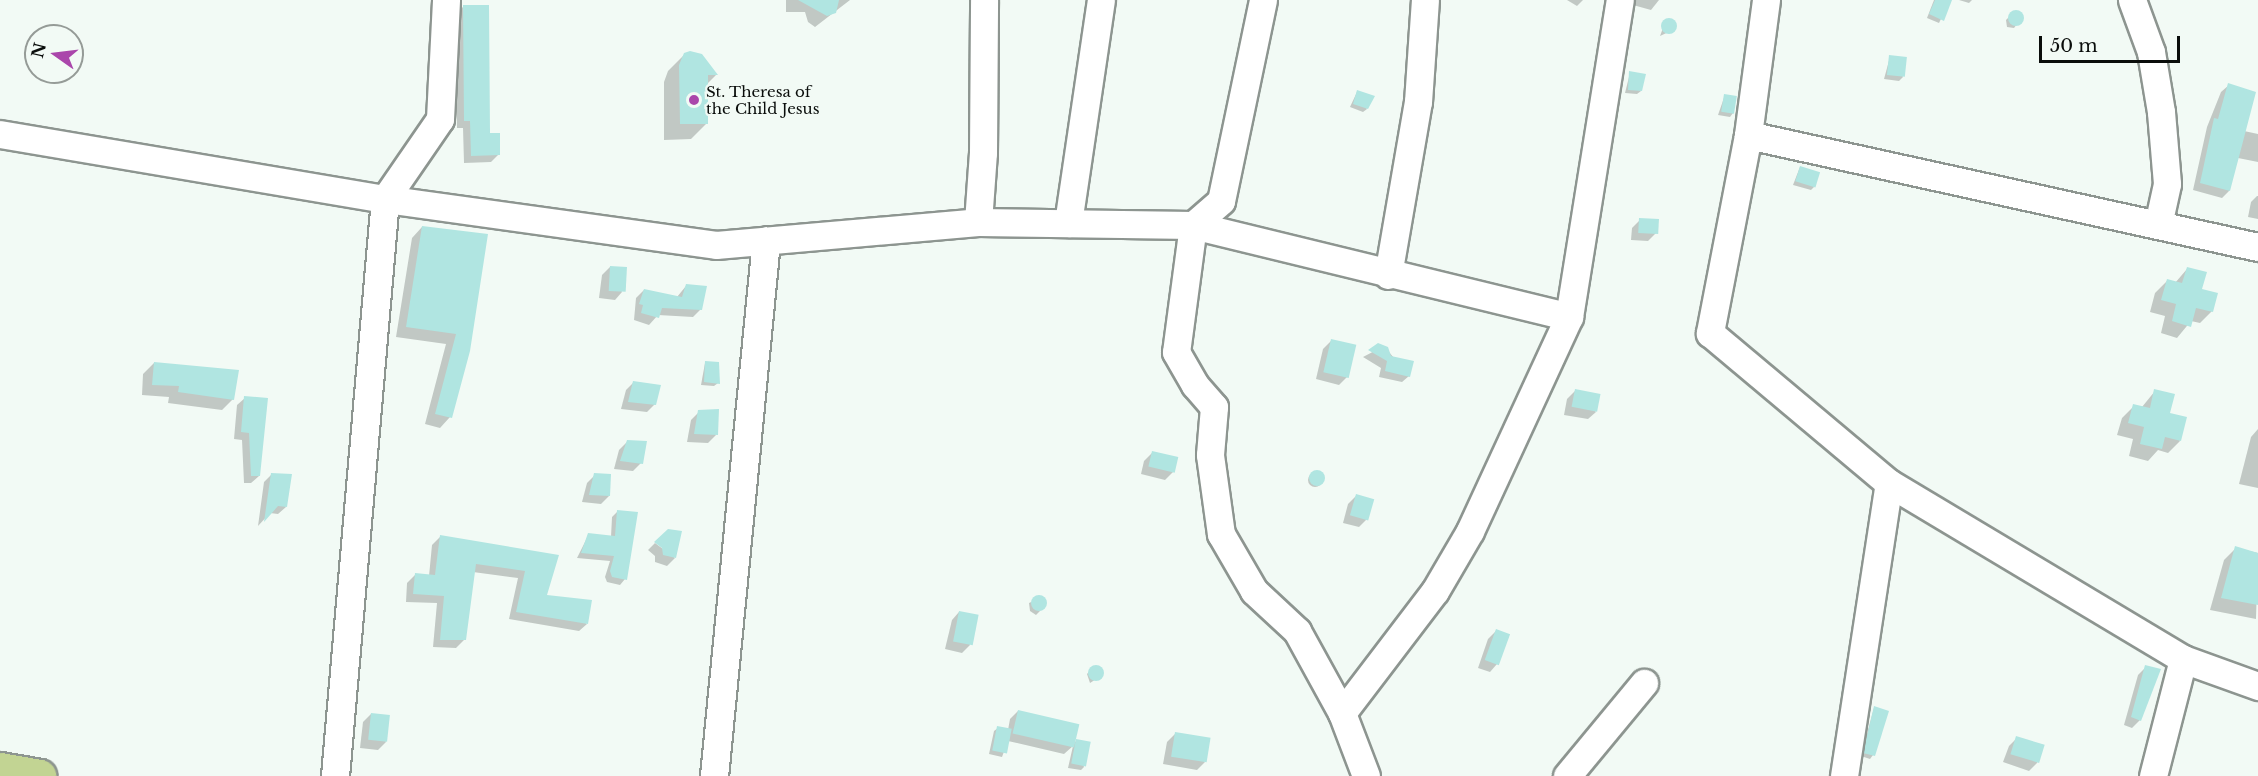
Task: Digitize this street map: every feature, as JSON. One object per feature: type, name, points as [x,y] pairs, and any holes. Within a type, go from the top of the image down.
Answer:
[{"type":"main road","points":[[0,769],[39,776]]},
{"type":"street","points":[[335,776],[385,199],[440,120],[446,0]]},
{"type":"street","points":[[978,222],[983,153],[984,0]]},
{"type":"street","points":[[1068,223],[1101,0]]},
{"type":"street","points":[[1263,0],[1221,201],[1193,225],[1176,352],[1195,385],[1214,406],[1210,455],[1221,534],[1254,591],[1297,631],[1342,713],[1366,776]]},
{"type":"street","points":[[1388,275],[1418,102],[1425,0]]},
{"type":"street","points":[[1342,713],[1435,591],[1470,531],[1569,317],[1620,0]]},
{"type":"street","points":[[1766,0],[1749,135],[1710,333],[1889,483],[2183,659],[2258,686]]},
{"type":"street","points":[[2132,0],[2151,52],[2161,112],[2167,184],[2158,225]]},
{"type":"street","points":[[0,134],[385,199],[716,245],[978,222],[1193,225],[1388,275],[1569,317]]},
{"type":"street","points":[[1749,135],[2258,247]]},
{"type":"street","points":[[714,776],[766,241]]},
{"type":"street","points":[[1844,776],[1889,483]]},
{"type":"street","points":[[2153,776],[2183,659]]},
{"type":"street","points":[[1567,776],[1644,683]]},
{"type":"building","points":[[798,0],[839,0],[836,13],[827,16]]},
{"type":"building","points":[[1935,0],[1952,0],[1944,21],[1929,14]]},
{"type":"building","points":[[463,5],[489,5],[490,133],[500,133],[500,155],[471,156],[470,121],[464,121]]},
{"type":"building","points":[[2016,10],[2022,12],[2024,18],[2022,24],[2016,26],[2010,24],[2008,18],[2010,12]]},
{"type":"building","points":[[1669,18],[1677,26],[1669,34],[1661,26]]},
{"type":"building","name":"St. Theresa of the Child Jesus","points":[[690,51],[702,54],[718,75],[708,75],[708,124],[680,124],[679,65],[684,53]]},
{"type":"building","points":[[1889,55],[1907,57],[1905,77],[1887,75]]},
{"type":"building","points":[[1629,71],[1646,74],[1642,91],[1628,90]]},
{"type":"building","points":[[2228,83],[2256,92],[2230,191],[2200,183],[2214,118],[2218,119]]},
{"type":"building","points":[[1357,90],[1375,96],[1368,109],[1353,104]]},
{"type":"building","points":[[1724,94],[1737,96],[1734,114],[1721,112]]},
{"type":"building","points":[[1800,166],[1820,172],[1815,187],[1795,181]]},
{"type":"building","points":[[1639,218],[1659,219],[1658,234],[1638,233]]},
{"type":"building","points":[[422,226],[488,234],[470,351],[452,418],[435,414],[456,334],[406,327]]},
{"type":"building","points":[[610,266],[627,267],[626,292],[609,291]]},
{"type":"building","points":[[2187,267],[2207,272],[2202,289],[2218,293],[2213,312],[2196,308],[2191,327],[2172,321],[2176,304],[2161,300],[2167,279],[2182,283]]},
{"type":"building","points":[[686,284],[707,286],[702,310],[662,308],[659,318],[641,313],[643,305],[639,304],[644,289],[682,297]]},
{"type":"building","points":[[1331,339],[1356,345],[1349,378],[1323,372]]},
{"type":"building","points":[[1378,343],[1388,347],[1391,356],[1414,361],[1410,377],[1385,371],[1387,361],[1368,350]]},
{"type":"building","points":[[705,361],[719,362],[720,384],[704,382]]},
{"type":"building","points":[[154,362],[239,370],[234,400],[178,392],[179,386],[152,385]]},
{"type":"building","points":[[633,381],[661,385],[656,405],[628,402]]},
{"type":"building","points":[[1575,389],[1601,394],[1597,412],[1572,407]]},
{"type":"building","points":[[2154,389],[2175,394],[2170,413],[2187,417],[2181,441],[2165,437],[2162,449],[2140,444],[2144,427],[2128,423],[2133,404],[2150,408]]},
{"type":"building","points":[[244,396],[268,398],[260,476],[251,476],[249,433],[241,432]]},
{"type":"building","points":[[719,409],[718,435],[694,434],[698,410]]},
{"type":"building","points":[[627,440],[647,441],[643,464],[620,461]]},
{"type":"building","points":[[1152,451],[1178,457],[1175,473],[1148,467]]},
{"type":"building","points":[[1317,470],[1323,472],[1325,478],[1323,484],[1317,486],[1311,484],[1309,478],[1311,472]]},
{"type":"building","points":[[271,473],[292,474],[287,507],[278,506],[264,522]]},
{"type":"building","points":[[594,473],[611,474],[610,496],[589,495]]},
{"type":"building","points":[[1356,494],[1374,499],[1368,520],[1350,515]]},
{"type":"building","points":[[617,510],[638,512],[627,580],[612,577],[610,571],[614,556],[581,553],[588,533],[615,536]]},
{"type":"building","points":[[668,529],[682,531],[676,558],[663,555],[662,548],[654,542]]},
{"type":"building","points":[[440,535],[559,555],[547,595],[592,600],[588,624],[516,612],[525,571],[476,564],[466,640],[440,640],[444,596],[413,594],[415,573],[435,575]]},
{"type":"building","points":[[2235,546],[2258,553],[2258,605],[2221,598]]},
{"type":"building","points":[[1039,595],[1047,603],[1039,611],[1031,603]]},
{"type":"building","points":[[959,611],[979,615],[973,645],[953,641]]},
{"type":"building","points":[[1496,629],[1510,634],[1499,665],[1485,660]]},
{"type":"building","points":[[1096,665],[1102,667],[1104,673],[1102,679],[1096,681],[1090,679],[1088,673],[1090,667]]},
{"type":"building","points":[[2145,665],[2161,669],[2141,721],[2131,717]]},
{"type":"building","points":[[1874,706],[1889,711],[1875,756],[1863,753]]},
{"type":"building","points":[[1018,710],[1079,724],[1074,748],[1013,733]]},
{"type":"building","points":[[371,713],[390,715],[387,742],[368,740]]},
{"type":"building","points":[[997,726],[1012,729],[1007,753],[992,751]]},
{"type":"building","points":[[1175,732],[1211,738],[1207,762],[1171,757]]},
{"type":"building","points":[[2016,736],[2045,745],[2039,763],[2010,754]]},
{"type":"building","points":[[1076,739],[1091,742],[1086,766],[1071,764]]},
{"type":"place","name":"St. Theresa of the Child Jesus","points":[[694,100]]}]
